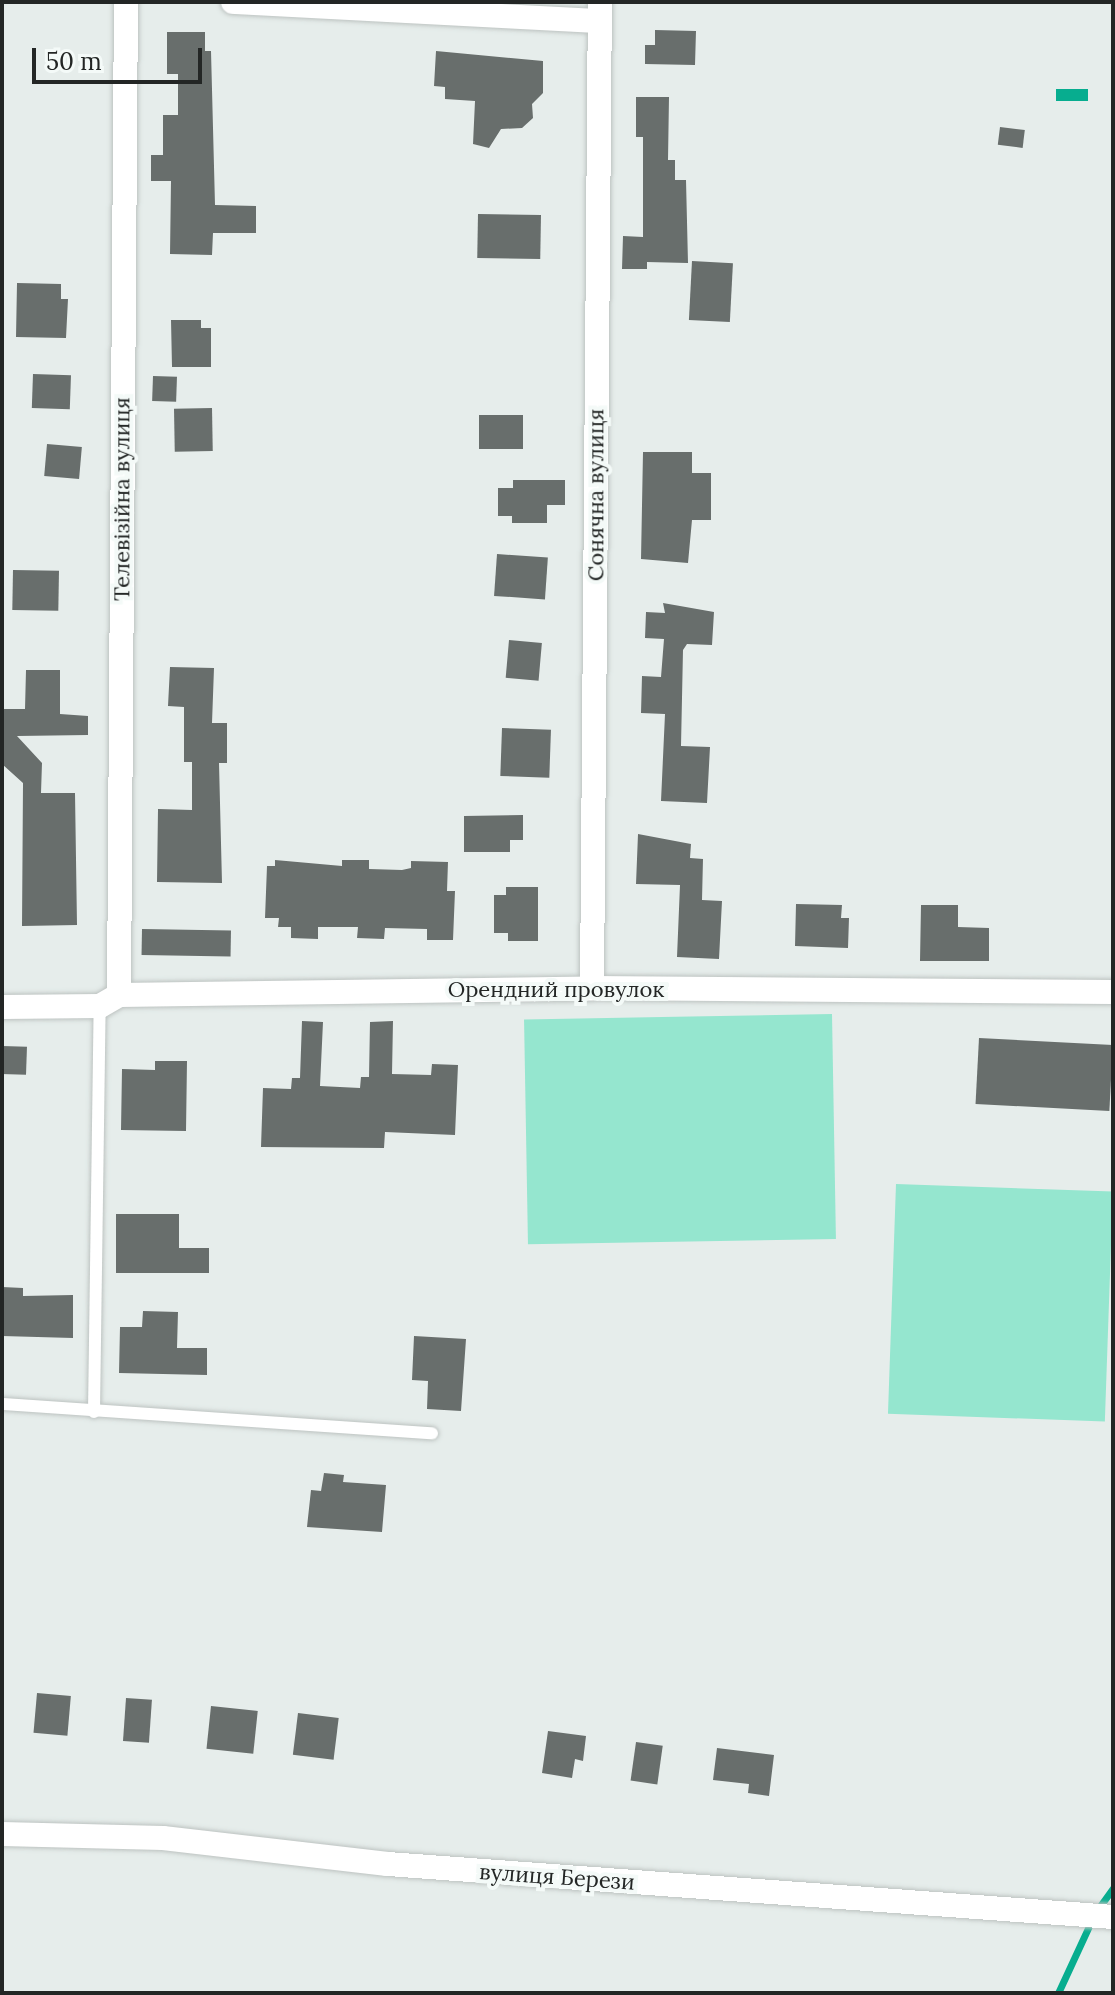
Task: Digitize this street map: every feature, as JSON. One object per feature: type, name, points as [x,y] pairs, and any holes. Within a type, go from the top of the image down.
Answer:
[{"type":"street","name":"Телевізійна вулиця","points":[[110,1000],[126,2]]},
{"type":"street","points":[[233,2],[600,12]]},
{"type":"street","name":"Сонячна вулиця","points":[[592,988],[600,12]]},
{"type":"street","name":"Орендний провулок","points":[[2,1007],[110,1000],[592,988],[1113,992]]},
{"type":"street","name":"вулиця Берези","points":[[2,1834],[163,1838],[388,1864],[1111,1917]]},
{"type":"lane","points":[[94,1412],[110,1000]]},
{"type":"lane","points":[[2,1404],[432,1433]]},
{"type":"shaded area","points":[[1056,89],[1088,89],[1088,101],[1056,101]]},
{"type":"shaded area","points":[[832,1014],[836,1239],[528,1244],[524,1019]]},
{"type":"shaded area","points":[[896,1184],[1113,1192],[1105,1421],[888,1414]]},
{"type":"building","points":[[655,30],[696,31],[695,65],[645,64],[645,45],[655,45]]},
{"type":"building","points":[[167,32],[205,32],[205,51],[211,51],[215,205],[256,206],[256,233],[213,233],[212,255],[170,254],[171,181],[151,181],[151,155],[163,155],[163,115],[178,115],[178,74],[167,74]]},
{"type":"building","points":[[436,51],[543,61],[543,93],[532,104],[533,118],[522,128],[501,129],[489,148],[473,144],[475,101],[445,99],[445,87],[434,86]]},
{"type":"building","points":[[636,97],[669,97],[668,160],[675,160],[675,180],[686,180],[688,263],[647,262],[647,269],[622,269],[623,236],[643,237],[643,137],[636,137]]},
{"type":"building","points":[[1000,127],[1025,130],[1023,148],[998,145]]},
{"type":"building","points":[[478,214],[541,215],[540,259],[477,258]]},
{"type":"building","points":[[692,261],[733,263],[730,322],[689,320]]},
{"type":"building","points":[[17,283],[61,284],[61,299],[68,299],[66,338],[16,337]]},
{"type":"building","points":[[171,320],[201,320],[201,328],[211,328],[211,367],[172,367]]},
{"type":"building","points":[[33,374],[71,375],[70,409],[32,408]]},
{"type":"building","points":[[153,376],[177,377],[176,402],[152,401]]},
{"type":"building","points":[[212,408],[213,451],[175,452],[174,409]]},
{"type":"building","points":[[479,415],[523,415],[523,449],[479,449]]},
{"type":"building","points":[[47,444],[82,447],[79,479],[44,476]]},
{"type":"building","points":[[643,452],[692,452],[692,473],[711,473],[711,520],[692,520],[688,563],[641,559]]},
{"type":"building","points":[[513,480],[565,480],[565,505],[547,505],[547,523],[512,523],[512,516],[498,516],[498,488],[513,488]]},
{"type":"building","points":[[497,554],[548,558],[545,599],[494,596]]},
{"type":"building","points":[[13,570],[59,571],[58,611],[12,610]]},
{"type":"building","points":[[663,603],[714,612],[712,645],[687,644],[683,650],[681,746],[710,747],[707,803],[661,801],[665,714],[641,713],[642,676],[661,677],[664,639],[645,638],[646,612],[665,613]]},
{"type":"building","points":[[509,640],[542,643],[539,681],[506,678]]},
{"type":"building","points":[[170,667],[214,668],[212,723],[227,723],[227,763],[219,763],[222,883],[157,882],[158,809],[192,810],[192,762],[184,762],[184,707],[168,706]]},
{"type":"building","points":[[26,670],[60,670],[60,714],[88,716],[88,735],[17,736],[42,763],[41,793],[75,793],[77,925],[22,926],[23,783],[2,764],[2,709],[25,709]]},
{"type":"building","points":[[502,728],[551,730],[549,778],[500,776]]},
{"type":"building","points":[[523,815],[523,840],[510,840],[510,852],[464,852],[464,816]]},
{"type":"building","points":[[638,834],[691,844],[690,858],[703,859],[702,900],[722,901],[719,959],[677,957],[680,885],[636,884]]},
{"type":"building","points":[[275,860],[342,866],[342,860],[369,860],[369,869],[402,870],[411,868],[411,861],[448,862],[447,891],[455,891],[453,940],[427,940],[427,929],[385,928],[384,939],[357,938],[358,927],[318,927],[318,939],[291,938],[291,927],[278,927],[279,918],[265,918],[267,866],[275,866]]},
{"type":"building","points":[[506,887],[538,887],[538,941],[508,941],[508,933],[494,933],[494,895],[506,895]]},
{"type":"building","points":[[796,904],[842,905],[841,918],[849,918],[848,948],[795,946]]},
{"type":"building","points":[[921,905],[958,905],[958,927],[989,928],[989,961],[920,961]]},
{"type":"building","points":[[142,929],[231,931],[231,957],[142,955]]},
{"type":"building","points":[[302,1021],[323,1022],[320,1086],[360,1088],[361,1077],[369,1077],[370,1022],[393,1021],[392,1074],[431,1075],[432,1064],[458,1065],[455,1135],[385,1132],[384,1148],[261,1147],[263,1088],[291,1089],[292,1078],[300,1078]]},
{"type":"building","points":[[979,1038],[1113,1045],[1109,1111],[976,1104]]},
{"type":"building","points":[[2,1046],[27,1047],[26,1075],[2,1074]]},
{"type":"building","points":[[155,1061],[187,1061],[186,1131],[121,1130],[122,1069],[155,1070]]},
{"type":"building","points":[[116,1214],[179,1214],[179,1248],[209,1248],[209,1273],[116,1273]]},
{"type":"building","points":[[2,1287],[23,1288],[23,1296],[73,1295],[73,1338],[2,1336]]},
{"type":"building","points":[[143,1311],[178,1312],[177,1348],[207,1348],[207,1375],[119,1373],[120,1327],[142,1327]]},
{"type":"building","points":[[414,1336],[466,1339],[461,1411],[427,1409],[428,1381],[412,1380]]},
{"type":"building","points":[[324,1473],[344,1475],[343,1482],[386,1485],[382,1532],[307,1527],[311,1490],[321,1491]]},
{"type":"building","points":[[37,1693],[71,1696],[67,1736],[34,1733]]},
{"type":"building","points":[[126,1698],[152,1700],[149,1743],[123,1741]]},
{"type":"building","points":[[211,1706],[258,1711],[253,1754],[207,1749]]},
{"type":"building","points":[[298,1713],[339,1718],[334,1760],[293,1755]]},
{"type":"building","points":[[548,1731],[586,1736],[583,1761],[575,1759],[572,1778],[542,1773]]},
{"type":"building","points":[[636,1742],[663,1746],[657,1784],[631,1781]]},
{"type":"building","points":[[717,1748],[774,1755],[769,1796],[748,1793],[749,1784],[713,1780]]},
{"type":"waterway","points":[[1058,1993],[1095,1913],[1113,1888]]}]
